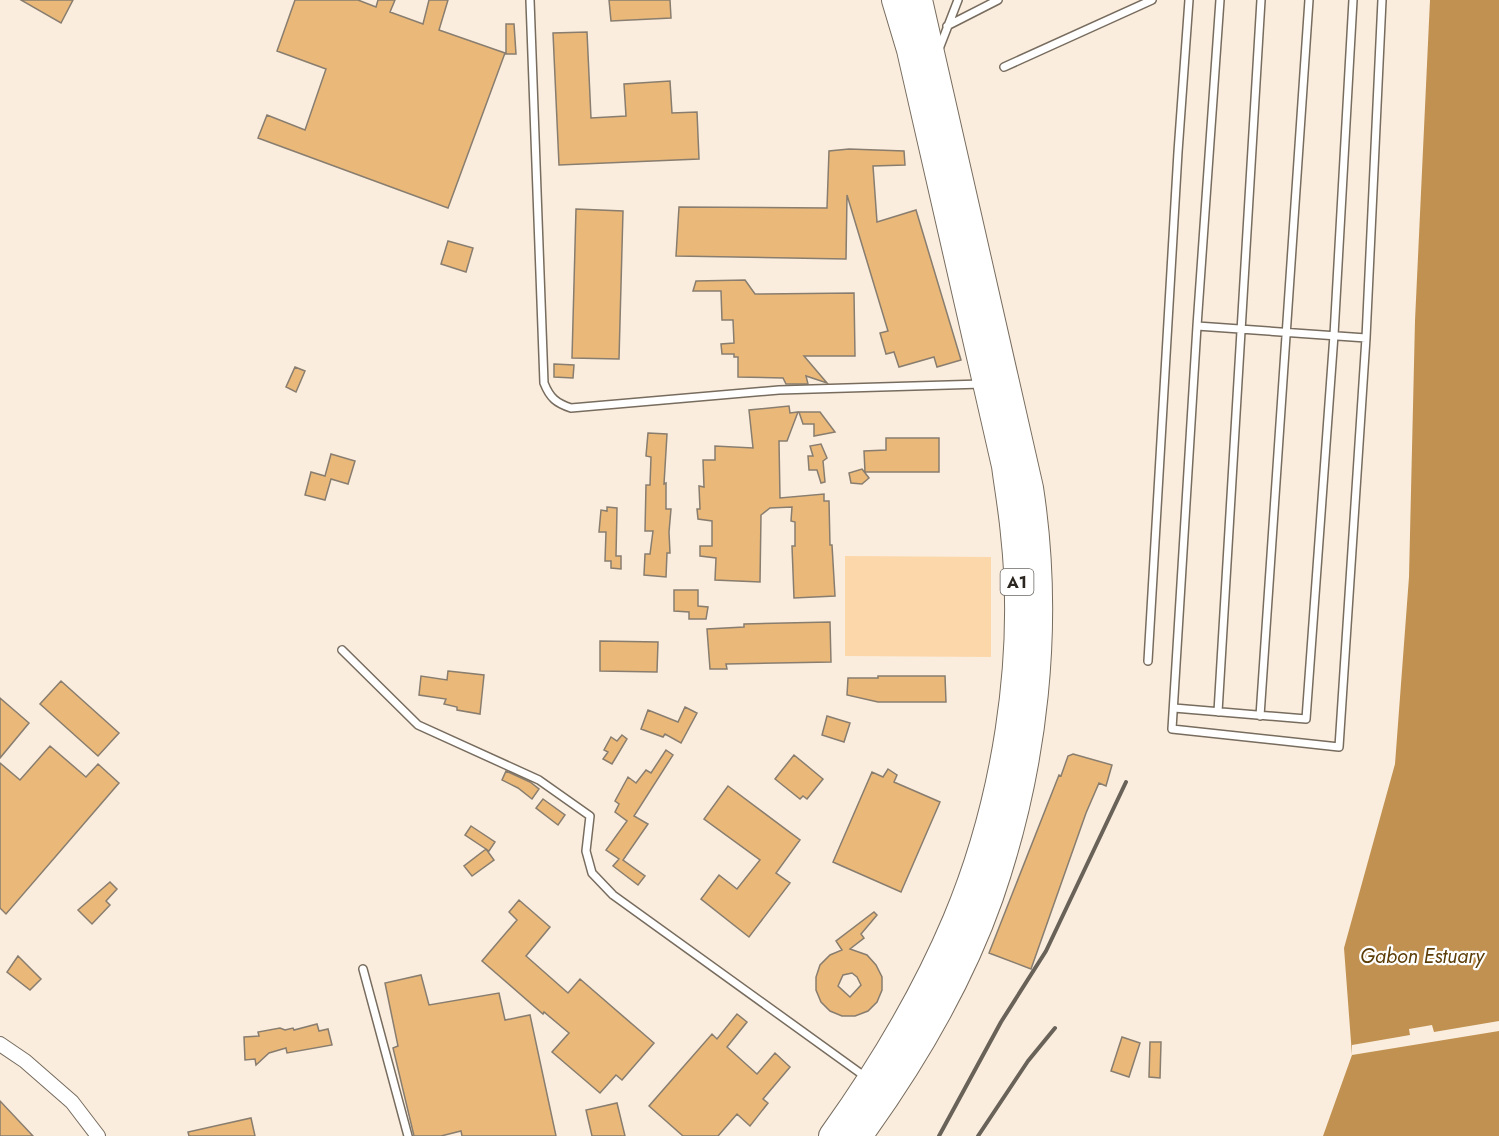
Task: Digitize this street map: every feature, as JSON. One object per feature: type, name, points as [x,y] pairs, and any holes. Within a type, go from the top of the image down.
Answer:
[{"type":"highway","name":"A1","points":[[832,1136],[879,1086],[934,1016],[974,937],[993,887],[1019,795],[1038,656],[1039,570],[1036,526],[1030,488],[998,383],[895,0]]},
{"type":"highway","name":"A1","points":[[919,0],[998,383]]},
{"type":"highway","name":"A1","points":[[859,1136],[879,1086]]},
{"type":"street","points":[[0,1044],[25,1061],[72,1102],[98,1136]]},
{"type":"lane","points":[[530,0],[544,383],[549,396],[557,403],[571,408],[778,390],[998,383]]},
{"type":"lane","points":[[934,69],[946,26],[958,0]]},
{"type":"lane","points":[[946,26],[998,0]]},
{"type":"lane","points":[[1004,67],[1152,0]]},
{"type":"lane","points":[[1148,661],[1177,164],[1189,0]]},
{"type":"lane","points":[[1220,0],[1172,729],[1340,747],[1366,338],[1383,0]]},
{"type":"lane","points":[[1218,712],[1261,0]]},
{"type":"lane","points":[[1260,716],[1309,0]]},
{"type":"lane","points":[[1174,708],[1306,719],[1334,335],[1353,0]]},
{"type":"lane","points":[[1197,326],[1366,338]]},
{"type":"lane","points":[[342,650],[418,726],[539,780],[590,816],[586,851],[592,873],[613,895],[879,1086]]},
{"type":"lane","points":[[363,969],[408,1136]]},
{"type":"shaded area","points":[[845,556],[991,557],[991,657],[845,656]]},
{"type":"water","name":"Gabon Estuary","points":[[1430,0],[1499,0],[1499,1136],[1323,1136],[1352,1055],[1344,948],[1395,764],[1409,577],[1415,321]]},
{"type":"pier","points":[[1499,1021],[1499,1031],[1352,1055],[1352,1045],[1410,1035],[1409,1029],[1432,1025],[1434,1032]]},
{"type":"building","points":[[21,0],[73,0],[61,23]]},
{"type":"building","points":[[295,0],[358,0],[376,7],[378,0],[395,0],[390,12],[423,24],[429,0],[448,0],[439,30],[505,53],[448,208],[258,138],[267,115],[305,130],[326,69],[277,51]]},
{"type":"building","points":[[609,0],[670,0],[671,18],[611,21]]},
{"type":"building","points":[[506,24],[514,24],[516,54],[506,54]]},
{"type":"building","points":[[587,32],[591,118],[626,116],[624,84],[670,81],[672,113],[697,112],[699,159],[559,165],[553,33]]},
{"type":"building","points":[[849,149],[904,151],[905,165],[873,166],[877,222],[916,210],[961,360],[937,367],[934,357],[899,367],[894,352],[886,354],[880,333],[888,331],[847,195],[846,259],[676,256],[679,207],[827,208],[829,151]]},
{"type":"building","points":[[576,209],[623,211],[619,359],[572,358]]},
{"type":"building","points":[[448,241],[473,248],[466,272],[441,264]]},
{"type":"building","points":[[745,280],[755,294],[854,293],[855,356],[804,356],[827,383],[806,376],[808,384],[786,384],[783,378],[738,377],[738,357],[734,357],[734,354],[722,354],[721,344],[734,343],[733,320],[722,320],[721,291],[693,291],[696,281]]},
{"type":"building","points":[[554,364],[574,365],[573,378],[554,377]]},
{"type":"building","points":[[295,367],[305,371],[296,392],[286,387]]},
{"type":"building","points":[[789,406],[790,413],[798,412],[787,441],[779,441],[780,498],[824,494],[824,501],[829,501],[835,596],[794,598],[792,546],[795,546],[795,522],[791,521],[792,507],[770,508],[761,515],[760,582],[715,580],[716,558],[700,556],[700,546],[712,546],[712,521],[698,519],[699,486],[704,487],[703,460],[715,460],[715,446],[753,448],[749,410]]},
{"type":"building","points":[[799,412],[820,412],[835,432],[814,436],[814,424],[803,424]]},
{"type":"building","points":[[648,433],[667,434],[664,484],[666,483],[666,509],[671,509],[670,553],[667,553],[666,577],[644,575],[645,554],[650,554],[653,531],[645,531],[646,485],[650,485],[651,457],[646,456]]},
{"type":"building","points":[[886,438],[939,438],[939,472],[865,472],[864,451],[886,450]]},
{"type":"building","points":[[821,444],[827,458],[823,461],[825,482],[821,483],[817,470],[809,470],[808,456],[813,456],[810,446]]},
{"type":"building","points":[[331,454],[355,461],[348,484],[331,479],[325,500],[305,495],[311,472],[325,476]]},
{"type":"building","points":[[862,469],[869,478],[862,484],[851,483],[849,473]]},
{"type":"building","points":[[607,507],[617,508],[616,556],[621,556],[621,569],[611,568],[611,561],[605,561],[606,532],[599,532],[601,510],[607,511]]},
{"type":"building","points":[[674,590],[698,590],[698,606],[708,607],[706,619],[689,619],[689,612],[674,611]]},
{"type":"building","points":[[830,622],[831,662],[726,664],[727,669],[710,669],[707,629],[744,627],[744,624]]},
{"type":"building","points":[[600,641],[658,642],[657,672],[600,671]]},
{"type":"building","points":[[448,671],[484,675],[480,714],[457,710],[457,707],[444,704],[446,699],[419,695],[421,676],[447,680]]},
{"type":"building","points":[[878,676],[945,676],[946,702],[878,702],[847,695],[848,678],[878,678]]},
{"type":"building","points":[[61,681],[119,733],[98,756],[40,704]]},
{"type":"building","points":[[0,698],[29,723],[0,758]]},
{"type":"building","points":[[685,707],[697,713],[681,743],[665,734],[663,737],[641,729],[648,710],[678,722]]},
{"type":"building","points":[[827,716],[850,723],[844,742],[822,735]]},
{"type":"building","points":[[622,735],[627,739],[612,764],[603,759],[608,752],[604,750],[611,737],[617,741]]},
{"type":"building","points":[[50,746],[86,777],[98,764],[119,783],[6,914],[0,908],[0,763],[20,780]]},
{"type":"building","points":[[666,750],[673,755],[634,816],[648,824],[623,860],[645,876],[638,885],[613,866],[619,859],[606,850],[627,821],[615,812],[619,804],[615,801],[628,777],[636,783],[646,770],[651,773]]},
{"type":"building","points":[[1073,754],[1112,765],[1106,786],[1099,783],[1086,813],[1031,969],[989,953],[1059,775],[1061,776],[1068,756]]},
{"type":"building","points":[[794,755],[823,779],[807,799],[803,796],[800,799],[775,779]]},
{"type":"building","points":[[888,769],[897,775],[894,782],[940,802],[901,892],[833,862],[872,772],[883,777]]},
{"type":"building","points":[[506,771],[530,782],[539,789],[532,799],[518,788],[502,780]]},
{"type":"building","points":[[728,786],[800,840],[776,873],[790,883],[749,937],[701,899],[719,875],[737,889],[760,860],[704,819]]},
{"type":"building","points":[[543,799],[565,815],[558,825],[536,808]]},
{"type":"building","points":[[471,826],[495,842],[489,851],[465,835]]},
{"type":"building","points":[[486,849],[494,860],[472,876],[464,866]]},
{"type":"building","points":[[110,882],[117,889],[106,901],[110,905],[92,924],[78,910]]},
{"type":"building","points":[[519,900],[550,927],[526,956],[568,993],[580,979],[654,1043],[622,1080],[616,1075],[600,1093],[552,1052],[569,1033],[544,1012],[543,1014],[482,961],[517,920],[509,912]]},
{"type":"building","points":[[874,912],[877,915],[861,934],[864,938],[850,949],[867,955],[876,965],[882,977],[882,990],[877,1002],[868,1011],[855,1016],[842,1016],[830,1011],[821,1002],[816,990],[816,977],[820,965],[830,955],[842,950],[836,941]],"holes":[[[852,973],[861,985],[850,997],[838,986],[843,975]]]},
{"type":"building","points":[[18,956],[41,979],[30,990],[7,972]]},
{"type":"building","points":[[421,975],[429,1005],[499,993],[505,1020],[530,1015],[556,1136],[462,1136],[461,1131],[441,1136],[414,1136],[393,1048],[398,1046],[385,983]]},
{"type":"building","points":[[737,1014],[747,1022],[727,1047],[757,1074],[775,1053],[790,1067],[763,1099],[768,1103],[750,1126],[737,1114],[718,1136],[683,1136],[649,1106],[712,1034],[717,1039]]},
{"type":"building","points":[[317,1024],[319,1031],[328,1029],[332,1045],[287,1053],[286,1048],[269,1053],[256,1065],[255,1059],[245,1060],[244,1037],[259,1036],[258,1032],[280,1028],[285,1030],[293,1028],[294,1030]]},
{"type":"building","points":[[1122,1037],[1140,1043],[1129,1077],[1111,1071]]},
{"type":"building","points":[[1150,1042],[1161,1042],[1160,1078],[1149,1077]]},
{"type":"building","points":[[0,1101],[33,1136],[0,1136]]},
{"type":"building","points":[[617,1103],[625,1136],[592,1136],[586,1110]]},
{"type":"building","points":[[251,1118],[255,1136],[189,1136],[188,1132]]},
{"type":"railway","points":[[939,1136],[1001,1022],[1046,951],[1126,782]]},
{"type":"railway","points":[[978,1136],[1028,1061],[1055,1028]]}]
